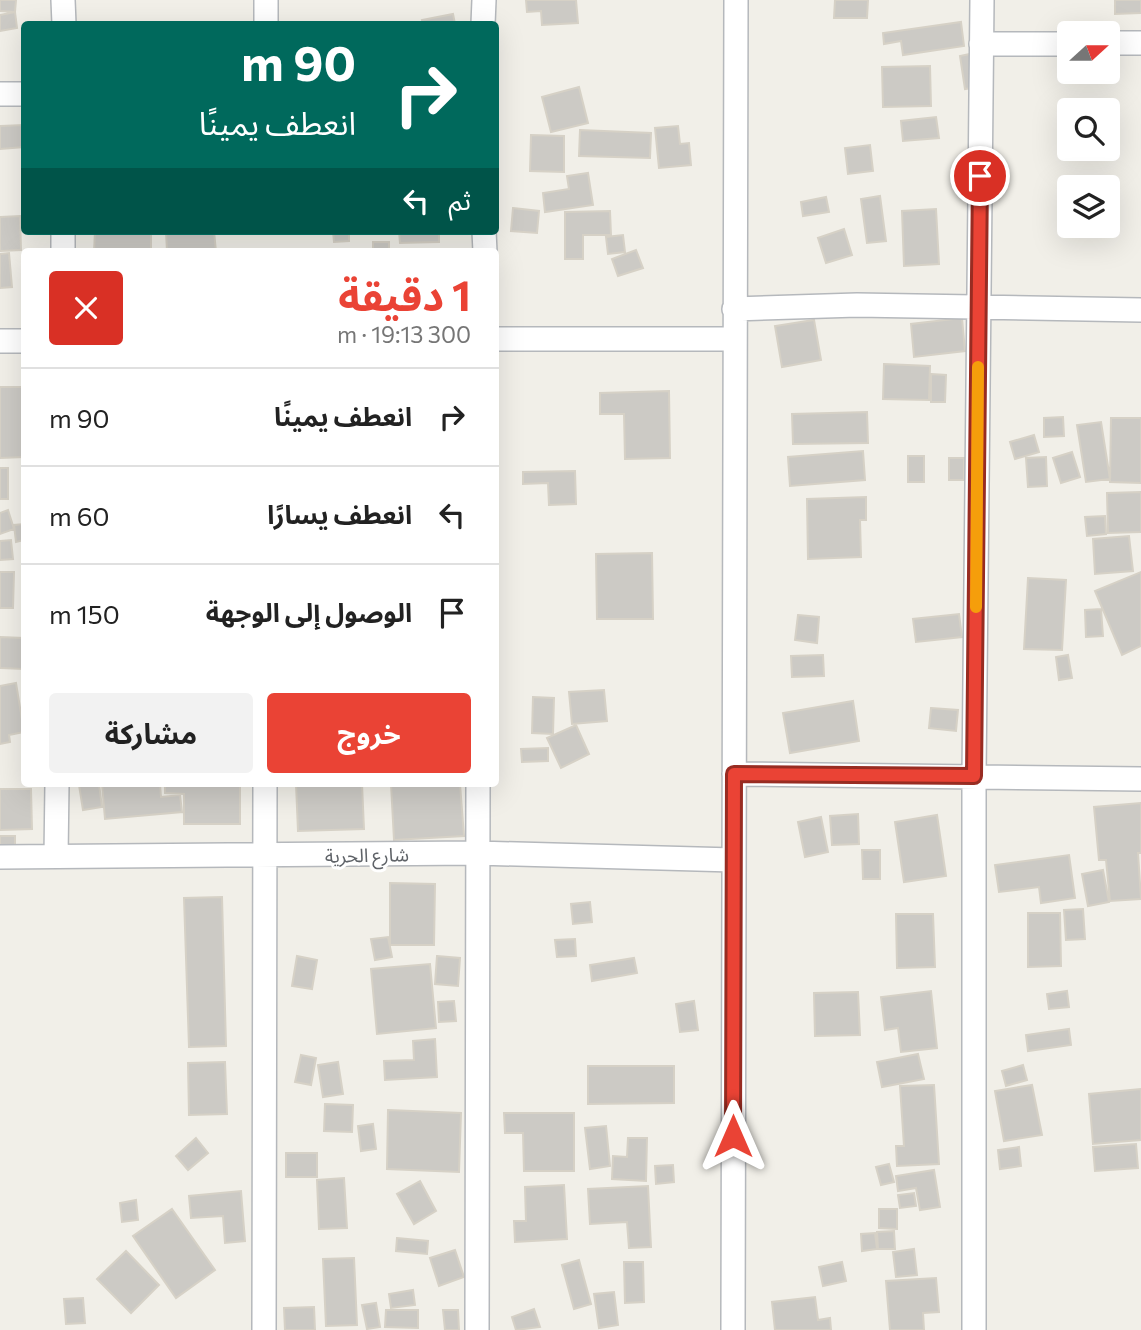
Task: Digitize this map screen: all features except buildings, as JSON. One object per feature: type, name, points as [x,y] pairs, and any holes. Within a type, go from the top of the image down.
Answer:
[{"type":"street","points":[[63,0],[64,21]]},
{"type":"street","points":[[266,0],[266,21]]},
{"type":"street","points":[[483,21],[484,0]]},
{"type":"street","points":[[733,1330],[736,0]]},
{"type":"street","points":[[974,1330],[974,776],[982,0]]},
{"type":"street","points":[[1120,43],[1141,43]]},
{"type":"street","points":[[981,44],[1057,44]]},
{"type":"street","points":[[0,94],[21,94]]},
{"type":"street","points":[[734,309],[857,305],[1141,310]]},
{"type":"street","points":[[499,339],[734,339]]},
{"type":"street","points":[[0,341],[21,341]]},
{"type":"street","points":[[734,774],[1141,779]]},
{"type":"street","points":[[56,856],[57,787]]},
{"type":"street","points":[[264,1330],[265,787]]},
{"type":"street","points":[[477,1330],[478,787]]},
{"type":"street","name":"شارع الحرية","points":[[0,857],[265,857],[477,853],[733,860]]},
{"type":"slow traffic","points":[[976,607],[978,367]]},
{"type":"route","points":[[733,1136],[734,774],[974,776],[980,176]]}]
